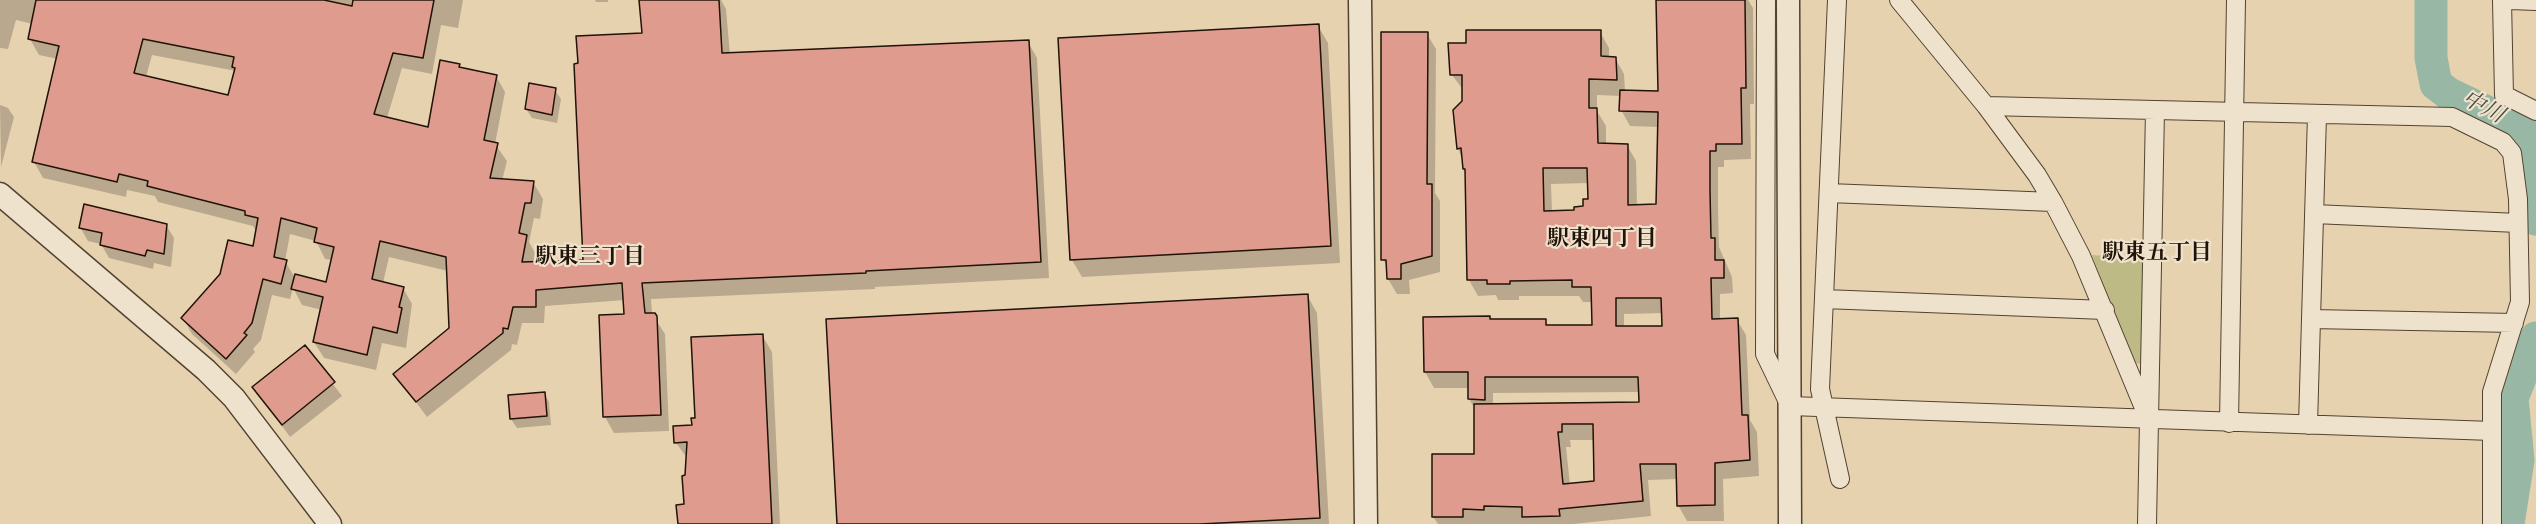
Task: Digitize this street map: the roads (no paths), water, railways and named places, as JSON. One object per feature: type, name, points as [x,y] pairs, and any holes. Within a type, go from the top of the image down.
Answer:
[{"type":"street","points":[[1360,0],[1366,524]]},
{"type":"street","points":[[1766,0],[1765,354],[1790,406]]},
{"type":"street","points":[[1788,0],[1790,524]]},
{"type":"street","points":[[1837,0],[1820,389],[1840,479]]},
{"type":"street","points":[[1899,0],[1986,106],[2037,175],[2053,202],[2105,310],[2149,420]]},
{"type":"street","points":[[2229,423],[2236,0]]},
{"type":"street","points":[[2502,0],[2504,95],[2536,111]]},
{"type":"street","points":[[2510,0],[2536,1]]},
{"type":"street","points":[[1986,106],[2452,117],[2503,142],[2512,153],[2518,223],[2520,302],[2492,392],[2492,524]]},
{"type":"street","points":[[2147,524],[2155,111]]},
{"type":"street","points":[[2308,425],[2317,115]]},
{"type":"street","points":[[1829,193],[2053,202]]},
{"type":"street","points":[[0,194],[206,370],[234,398],[330,524]]},
{"type":"street","points":[[2314,214],[2518,223]]},
{"type":"street","points":[[1824,299],[2105,310]]},
{"type":"street","points":[[2311,319],[2514,323]]},
{"type":"street","points":[[1790,406],[2492,431]]},
{"type":"waterway","name":"中川","points":[[2431,0],[2431,58],[2436,84],[2449,94],[2522,129],[2531,146],[2536,219]]},
{"type":"waterway","name":"中川","points":[[2508,524],[2518,460],[2512,398],[2536,338]]},
{"type":"district","name":"駅東四丁目","points":[[1602,241]]},
{"type":"district","name":"駅東五丁目","points":[[2157,255]]},
{"type":"district","name":"駅東三丁目","points":[[590,259]]}]
